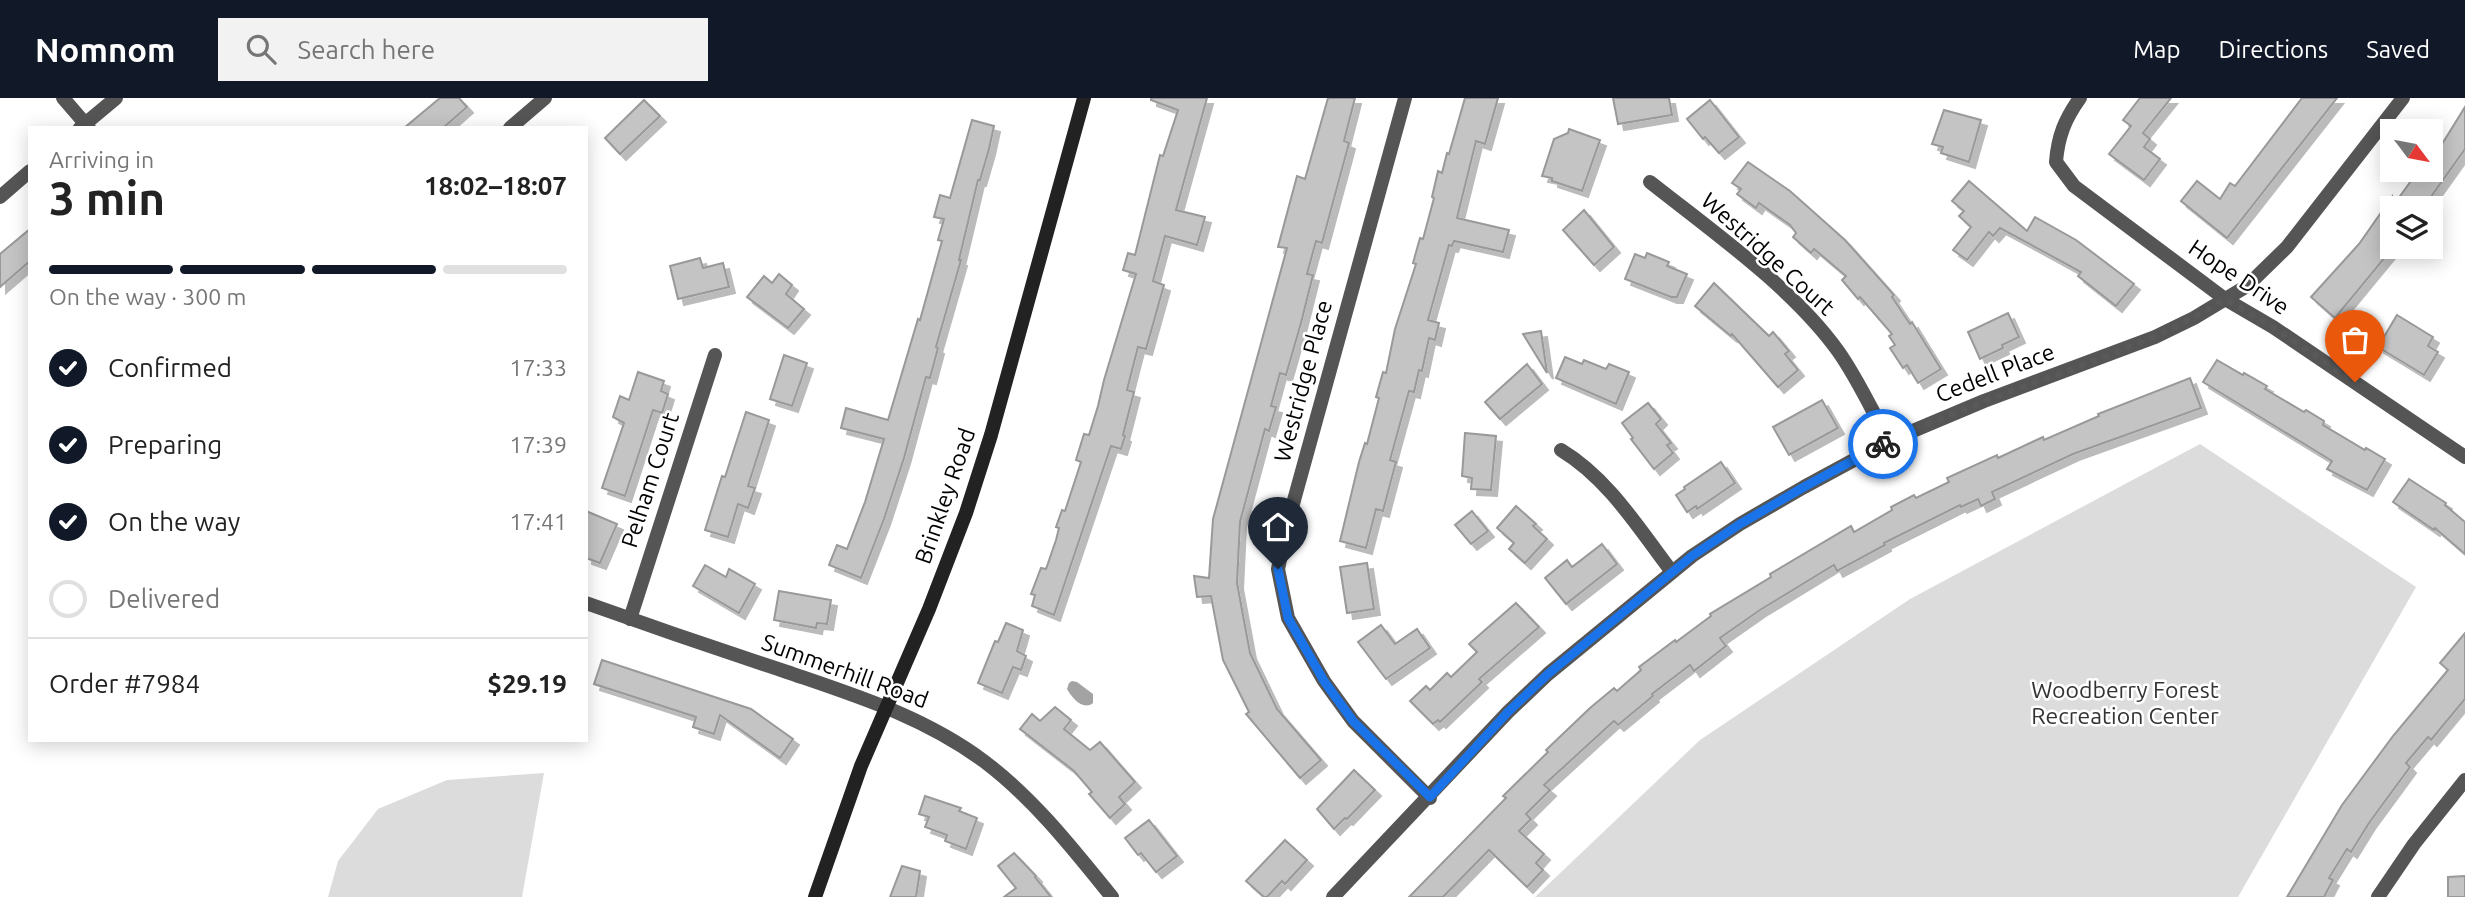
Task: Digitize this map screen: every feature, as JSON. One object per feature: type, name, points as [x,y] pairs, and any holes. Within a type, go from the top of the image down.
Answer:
[{"type":"main road","name":"Brinkley Road","points":[[815,897],[839,825],[885,706],[949,559],[983,461],[1084,98]]},
{"type":"street","points":[[63,98],[84,126],[116,98]]},
{"type":"street","points":[[512,126],[545,98]]},
{"type":"street","name":"Westridge Place","points":[[1405,98],[1295,496],[1278,569],[1288,618],[1324,681],[1353,721],[1430,797]]},
{"type":"street","name":"Hope Drive","points":[[2080,98],[2067,116],[2060,134],[2056,162],[2074,186],[2225,299],[2273,327],[2465,457]]},
{"type":"street","name":"Cedell Place","points":[[1333,897],[1508,712],[1548,674],[1692,556],[1740,524],[1889,441],[1984,401],[2155,337],[2194,318],[2247,286],[2287,247],[2403,98]]},
{"type":"street","points":[[0,197],[28,173]]},
{"type":"street","name":"Westridge Court","points":[[1650,182],[1732,247],[1793,300],[1819,328],[1852,373],[1889,441]]},
{"type":"street","name":"Pelham Court","points":[[629,619],[715,355]]},
{"type":"street","points":[[1561,450],[1580,462],[1604,485],[1672,572]]},
{"type":"street","name":"Summerhill Road","points":[[588,604],[885,706],[933,728],[976,755],[1012,784],[1054,825],[1112,897]]},
{"type":"street","points":[[2378,897],[2414,844],[2463,788]]},
{"type":"green space","name":"Woodberry Forest Recreation Center","points":[[2200,444],[2416,587],[2238,897],[1535,897],[1700,740],[1910,599]]},
{"type":"green space","points":[[544,773],[522,897],[328,897],[338,861],[378,809],[447,780]]},
{"type":"shaded area","points":[[1072,681],[1093,694],[1093,703],[1085,705],[1075,699],[1067,689]]},
{"type":"building","points":[[440,98],[459,98],[467,107],[445,126],[406,126]]},
{"type":"building","points":[[1151,98],[1207,98],[1176,210],[1205,217],[1197,245],[1165,236],[1153,281],[1164,285],[1146,349],[1138,347],[1127,390],[1134,392],[1123,435],[1125,436],[1121,449],[1111,446],[1054,615],[1032,606],[1035,595],[1031,594],[1041,568],[1046,569],[1059,528],[1056,527],[1062,510],[1065,511],[1081,462],[1076,460],[1084,434],[1089,435],[1136,274],[1123,270],[1128,253],[1135,255],[1160,155],[1163,156],[1178,110]]},
{"type":"building","points":[[1328,98],[1355,98],[1344,141],[1349,143],[1322,243],[1316,241],[1307,274],[1313,275],[1301,323],[1286,375],[1280,373],[1271,406],[1276,407],[1269,431],[1265,429],[1240,522],[1237,583],[1250,653],[1277,709],[1321,760],[1300,778],[1246,714],[1249,712],[1223,660],[1211,596],[1197,597],[1194,576],[1209,578],[1213,519],[1287,248],[1278,247],[1297,176],[1305,179]]},
{"type":"building","points":[[1465,98],[1498,98],[1485,144],[1476,141],[1457,218],[1509,230],[1503,252],[1454,241],[1452,246],[1449,245],[1428,320],[1439,323],[1435,340],[1429,338],[1422,371],[1419,370],[1414,392],[1409,391],[1390,460],[1396,462],[1383,511],[1376,509],[1366,548],[1340,541],[1359,462],[1365,443],[1367,444],[1379,398],[1376,397],[1383,372],[1386,373],[1395,329],[1416,264],[1413,263],[1420,238],[1423,239],[1434,198],[1432,197],[1438,171],[1442,173]]},
{"type":"building","points":[[1613,98],[1669,98],[1672,115],[1618,124]]},
{"type":"building","points":[[2140,98],[2171,98],[2143,133],[2150,139],[2144,147],[2160,159],[2144,180],[2109,154],[2131,126],[2123,120]]},
{"type":"building","points":[[2302,98],[2337,98],[2227,238],[2181,201],[2197,181],[2220,199],[2230,183],[2235,186]]},
{"type":"building","points":[[644,100],[660,116],[620,154],[605,138]]},
{"type":"building","points":[[1710,100],[1739,137],[1719,153],[1687,119]]},
{"type":"building","points":[[2465,107],[2465,149],[2443,180],[2443,142]]},
{"type":"building","points":[[1944,110],[1981,120],[1969,162],[1941,153],[1943,147],[1932,144]]},
{"type":"building","points":[[972,120],[994,126],[989,149],[978,180],[961,260],[930,378],[926,377],[904,458],[861,578],[829,565],[837,545],[847,549],[884,439],[841,428],[846,408],[888,420],[942,241],[938,240],[944,219],[934,217],[940,195],[950,198]]},
{"type":"building","points":[[1569,129],[1600,140],[1582,191],[1542,176],[1554,139],[1568,133]]},
{"type":"building","points":[[1748,162],[1790,191],[1845,240],[1894,295],[1892,297],[1910,324],[1912,322],[1941,369],[1918,383],[1907,365],[1903,368],[1890,348],[1895,345],[1889,336],[1892,334],[1842,280],[1846,276],[1814,249],[1811,253],[1793,237],[1796,233],[1790,225],[1759,203],[1756,208],[1737,194],[1741,189],[1732,183]]},
{"type":"building","points":[[1969,181],[2027,231],[2035,217],[2076,240],[2134,284],[2116,306],[2078,276],[2081,272],[2000,228],[1993,236],[1989,232],[1967,260],[1953,250],[1971,227],[1959,216],[1964,211],[1952,201]]},
{"type":"building","points":[[2410,182],[2442,182],[2432,196],[2400,196]]},
{"type":"building","points":[[1584,210],[1614,247],[1594,265],[1563,230]]},
{"type":"building","points":[[2380,214],[2380,259],[2384,259],[2335,318],[2311,297],[2359,244]]},
{"type":"building","points":[[28,231],[28,263],[0,287],[0,254]]},
{"type":"building","points":[[1647,253],[1669,262],[1667,266],[1687,274],[1677,297],[1625,279],[1635,254],[1645,258]]},
{"type":"building","points":[[700,258],[703,268],[723,263],[729,287],[678,299],[670,266]]},
{"type":"building","points":[[779,274],[792,285],[786,294],[804,309],[788,328],[747,297],[764,276],[772,283]]},
{"type":"building","points":[[1714,283],[1769,336],[1773,332],[1789,351],[1785,354],[1798,370],[1778,387],[1732,334],[1731,336],[1695,306]]},
{"type":"building","points":[[2008,313],[2019,337],[1980,359],[1968,332]]},
{"type":"building","points":[[2397,315],[2433,337],[2428,346],[2438,352],[2424,375],[2378,347]]},
{"type":"building","points":[[1541,331],[1547,373],[1523,334]]},
{"type":"building","points":[[784,355],[807,363],[792,406],[770,399]]},
{"type":"building","points":[[1565,357],[1582,364],[1584,360],[1606,369],[1609,364],[1629,372],[1616,404],[1556,378]]},
{"type":"building","points":[[2217,360],[2267,386],[2265,389],[2324,421],[2323,425],[2385,459],[2367,490],[2327,469],[2332,461],[2203,382]]},
{"type":"building","points":[[1527,364],[1542,384],[1500,419],[1485,402]]},
{"type":"building","points":[[638,372],[664,381],[661,391],[668,394],[662,413],[653,410],[625,496],[602,488],[624,423],[613,417],[620,396],[629,400]]},
{"type":"building","points":[[2190,378],[2201,408],[2073,454],[1992,492],[1995,499],[1981,506],[1978,499],[1961,507],[1960,505],[1884,543],[1885,545],[1837,571],[1834,565],[1720,638],[1726,646],[1694,671],[1690,665],[1618,725],[1614,721],[1544,785],[1550,790],[1526,814],[1531,819],[1519,831],[1544,854],[1536,863],[1543,870],[1527,887],[1489,850],[1443,897],[1409,897],[1506,798],[1503,796],[1548,752],[1546,750],[1590,708],[1614,688],[1617,691],[1641,670],[1639,667],[1675,640],[1676,642],[1711,616],[1710,614],[1771,577],[1770,574],[1851,526],[1854,532],[1892,510],[1891,507],[1949,482],[1947,478],[1997,455],[1998,458],[2043,437],[2044,440],[2099,416],[2098,414]]},
{"type":"building","points":[[1822,400],[1838,428],[1789,455],[1773,427]]},
{"type":"building","points":[[1648,403],[1661,419],[1656,424],[1671,443],[1667,445],[1673,453],[1654,469],[1622,423]]},
{"type":"building","points":[[746,412],[769,420],[748,486],[755,488],[748,508],[738,504],[728,537],[705,530]]},
{"type":"building","points":[[1465,433],[1496,436],[1491,490],[1471,489],[1472,478],[1462,476]]},
{"type":"building","points":[[1721,462],[1735,483],[1697,509],[1696,506],[1687,512],[1676,495]]},
{"type":"building","points":[[2409,479],[2446,503],[2445,505],[2465,522],[2465,554],[2435,528],[2434,530],[2393,502]]},
{"type":"building","points":[[1516,506],[1536,524],[1533,526],[1547,539],[1525,563],[1509,549],[1514,543],[1497,528]]},
{"type":"building","points":[[1472,511],[1488,531],[1471,544],[1455,525]]},
{"type":"building","points":[[588,512],[617,524],[600,563],[588,559]]},
{"type":"building","points":[[1602,544],[1617,564],[1566,604],[1545,578],[1567,560],[1572,567]]},
{"type":"building","points":[[1367,563],[1374,609],[1347,613],[1340,567]]},
{"type":"building","points":[[705,565],[726,577],[729,569],[755,584],[739,613],[693,586]]},
{"type":"building","points":[[779,591],[831,600],[827,624],[817,623],[816,628],[774,620]]},
{"type":"building","points":[[1516,603],[1539,627],[1479,679],[1482,682],[1440,722],[1438,720],[1433,724],[1410,701],[1426,686],[1430,690],[1447,673],[1451,677],[1477,652],[1469,644]]},
{"type":"building","points":[[1006,623],[1023,630],[1017,651],[1026,656],[1021,670],[1013,667],[1002,693],[978,683],[995,641],[998,642]]},
{"type":"building","points":[[1381,625],[1395,644],[1417,629],[1430,648],[1386,679],[1358,642]]},
{"type":"building","points":[[2465,633],[2465,699],[2431,740],[2428,737],[2406,763],[2410,767],[2351,852],[2347,849],[2329,878],[2333,880],[2324,897],[2287,897],[2342,805],[2393,736],[2448,670],[2440,663]]},
{"type":"building","points":[[602,660],[751,709],[793,739],[780,758],[720,715],[714,734],[693,727],[696,717],[594,684]]},
{"type":"building","points":[[1055,707],[1071,720],[1064,729],[1090,750],[1100,742],[1135,782],[1119,797],[1125,804],[1110,818],[1074,771],[1020,729],[1032,714],[1040,721]]},
{"type":"building","points":[[1354,770],[1375,790],[1334,829],[1317,809]]},
{"type":"building","points":[[925,796],[961,808],[959,811],[977,818],[966,849],[945,841],[947,835],[925,827],[929,817],[919,814]]},
{"type":"building","points":[[1149,820],[1177,856],[1156,872],[1125,838]]},
{"type":"building","points":[[1285,840],[1307,860],[1285,884],[1282,881],[1264,897],[1246,881]]},
{"type":"building","points":[[1014,853],[1051,897],[1004,897],[1016,888],[998,866]]},
{"type":"building","points":[[902,866],[920,871],[916,897],[890,897]]},
{"type":"building","points":[[2465,876],[2465,897],[2448,897],[2448,877]]},
{"type":"way so far","points":[[1883,444],[1984,401],[2155,337],[2225,299],[2273,327],[2355,382]]},
{"type":"route","points":[[1278,569],[1288,618],[1324,681],[1353,721],[1430,797],[1508,712],[1548,674],[1692,556],[1740,524],[1883,444]]}]
